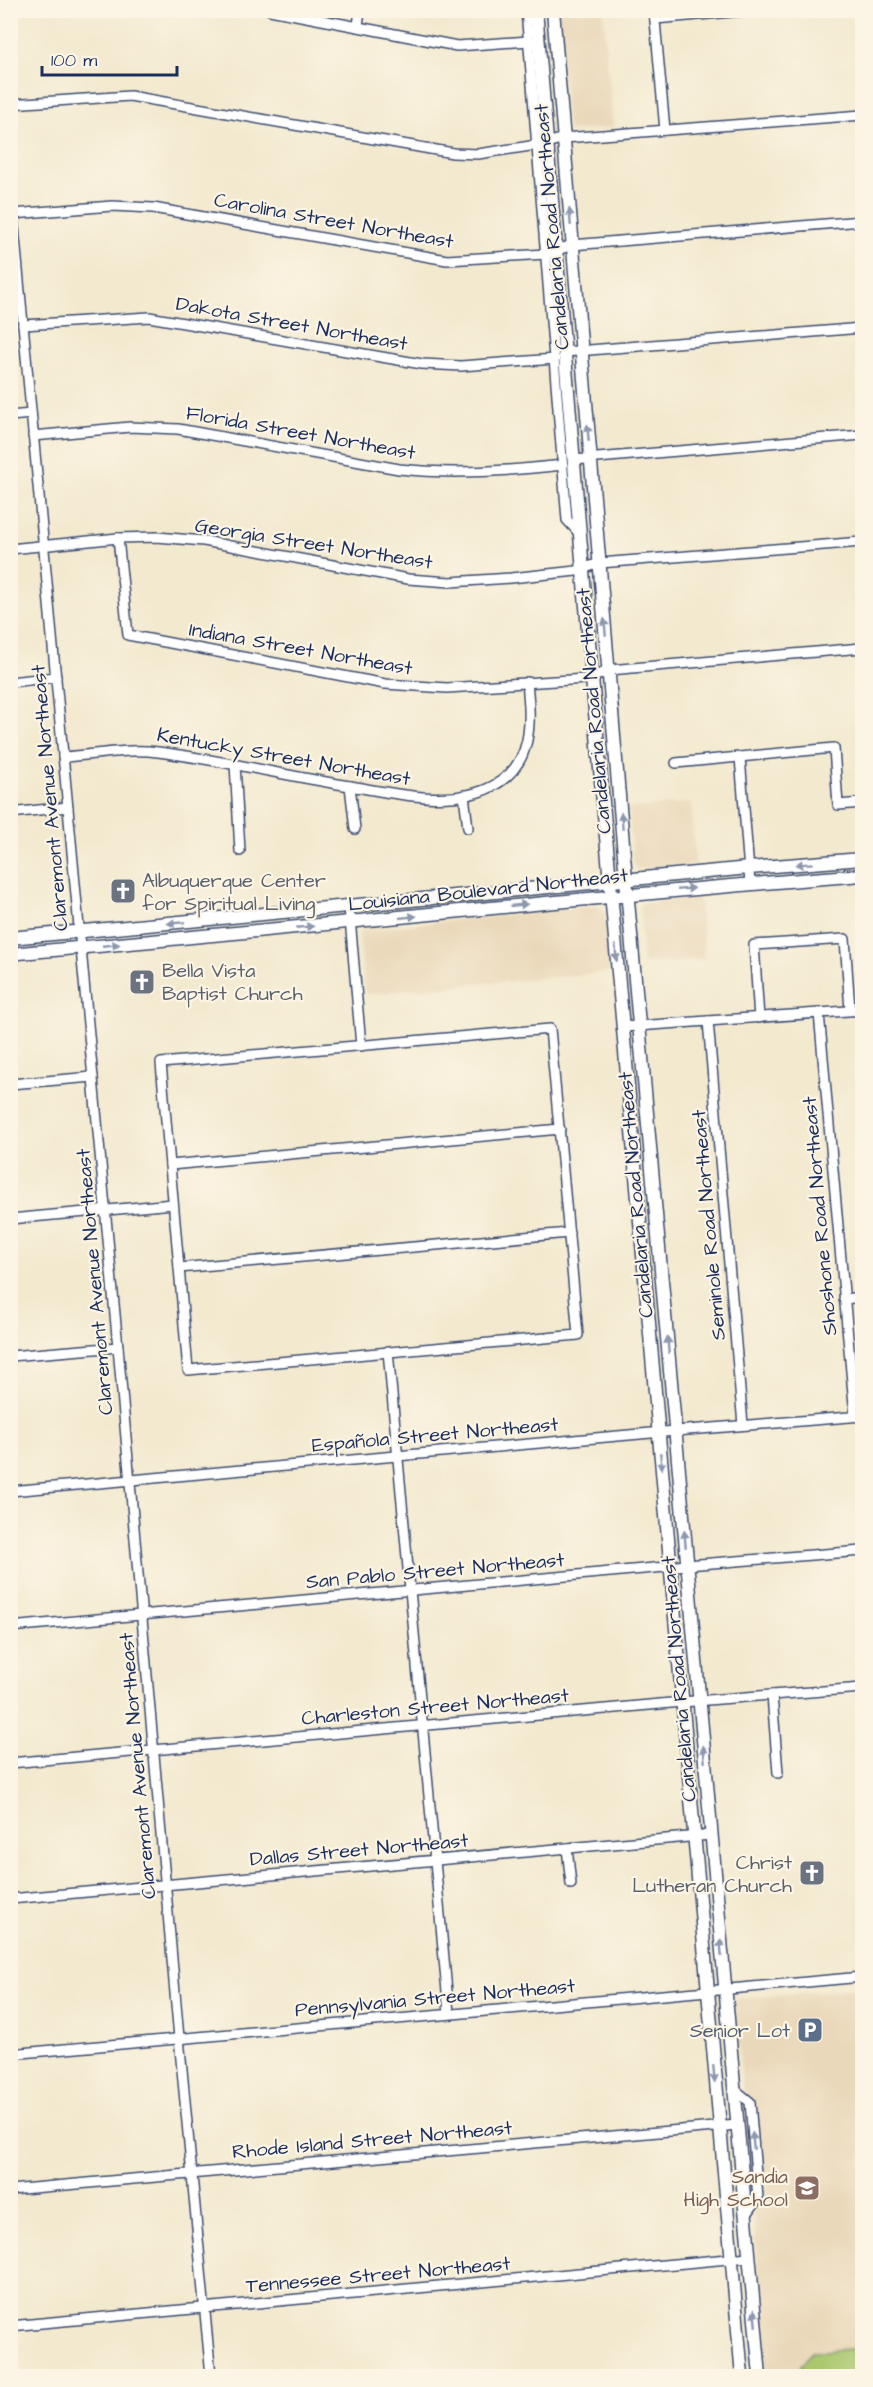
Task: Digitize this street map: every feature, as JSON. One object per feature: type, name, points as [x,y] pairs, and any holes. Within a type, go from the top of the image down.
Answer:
[{"type":"main road","name":"Candelaria Road Northeast","points":[[536,10],[542,144],[569,463],[580,534],[742,2376]]},
{"type":"main road","name":"Candelaria Road Northeast","points":[[553,10],[626,879],[760,2376]]},
{"type":"main road","name":"Louisiana Boulevard Northeast","points":[[10,938],[626,879],[862,859]]},
{"type":"main road","name":"Louisiana Boulevard Northeast","points":[[10,954],[350,923],[611,895],[862,875]]},
{"type":"street","points":[[270,10],[457,46],[529,41]]},
{"type":"street","points":[[358,26],[360,10]]},
{"type":"street","points":[[526,10],[542,144]]},
{"type":"street","points":[[665,130],[655,15],[753,10]]},
{"type":"street","points":[[10,104],[130,96],[453,153],[478,154],[542,144],[564,138],[862,115]]},
{"type":"street","name":"Claremont Avenue Northeast","points":[[10,184],[14,214],[15,282],[23,325],[44,546],[211,2376]]},
{"type":"street","name":"Carolina Street Northeast","points":[[14,214],[130,206],[173,211],[423,258],[469,260],[551,253],[572,245],[862,221]]},
{"type":"street","name":"Dakota Street Northeast","points":[[23,325],[149,317],[422,364],[461,366],[560,355],[581,350],[862,328]]},
{"type":"street","points":[[10,416],[31,414]]},
{"type":"street","name":"Florida Street Northeast","points":[[33,436],[150,427],[178,429],[399,469],[431,472],[480,472],[569,463],[591,457],[862,435]]},
{"type":"street","name":"Georgia Street Northeast","points":[[10,549],[118,538],[157,537],[204,541],[408,579],[450,582],[511,579],[583,570],[600,563],[862,542]]},
{"type":"street","name":"Indiana Street Northeast","points":[[118,538],[128,635],[385,684],[447,688],[592,678],[609,670],[862,648]]},
{"type":"street","points":[[10,682],[56,678]]},
{"type":"street","name":"Kentucky Street Northeast","points":[[63,757],[154,751],[410,797],[464,795],[494,786],[506,777],[522,756],[528,743],[531,727],[527,682]]},
{"type":"street","points":[[675,763],[834,748],[838,805],[862,803]]},
{"type":"street","points":[[740,757],[750,884]]},
{"type":"street","points":[[235,764],[240,850]]},
{"type":"street","points":[[350,786],[355,830]]},
{"type":"street","points":[[464,795],[468,828]]},
{"type":"street","points":[[10,813],[68,807]]},
{"type":"street","points":[[349,907],[361,1046]]},
{"type":"street","points":[[759,1018],[754,945],[845,939],[850,1010]]},
{"type":"street","points":[[623,1027],[862,1010]]},
{"type":"street","name":"Shoshone Road Northeast","points":[[819,1013],[844,1299],[859,1416]]},
{"type":"street","name":"Seminole Road Northeast","points":[[708,1021],[744,1425]]},
{"type":"street","points":[[550,1029],[578,1335],[188,1370],[161,1063],[361,1046],[550,1029]]},
{"type":"street","points":[[10,1084],[93,1077]]},
{"type":"street","points":[[170,1165],[560,1129]]},
{"type":"street","points":[[10,1219],[173,1204]]},
{"type":"street","points":[[179,1268],[569,1233]]},
{"type":"street","points":[[844,1299],[862,1298]]},
{"type":"street","points":[[10,1356],[118,1347]]},
{"type":"street","points":[[388,1351],[449,2013]]},
{"type":"street","name":"Española Street Northeast","points":[[10,1491],[859,1416]]},
{"type":"street","name":"San Pablo Street Northeast","points":[[10,1627],[862,1551]]},
{"type":"street","name":"Charleston Street Northeast","points":[[10,1763],[682,1702],[862,1688]]},
{"type":"street","points":[[772,1695],[778,1773]]},
{"type":"street","name":"Dallas Street Northeast","points":[[10,1899],[710,1835]]},
{"type":"street","points":[[567,1848],[571,1884]]},
{"type":"street","name":"Pennsylvania Street Northeast","points":[[10,2054],[862,1977]]},
{"type":"street","points":[[734,2089],[750,2102],[758,2198],[745,2217]]},
{"type":"street","name":"Rhode Island Street Northeast","points":[[10,2190],[737,2125]]},
{"type":"street","name":"Tennessee Street Northeast","points":[[10,2326],[749,2257]]},
{"type":"shaded area","points":[[558,11],[603,11],[613,127],[569,131]]},
{"type":"shaded area","points":[[691,803],[695,865],[637,869],[633,863],[629,808]]},
{"type":"shaded area","points":[[699,897],[705,959],[643,964],[640,904]]},
{"type":"shaded area","points":[[596,906],[605,913],[610,972],[365,994],[359,934],[362,930]]},
{"type":"shaded area","name":"Sandia High School","points":[[862,1988],[862,2376],[767,2376],[735,1999]]},
{"type":"green space","points":[[862,2348],[862,2376],[802,2376],[801,2365],[811,2352]]},
{"type":"place","name":"Albuquerque Center for Spiritual Living","points":[[123,891]]},
{"type":"place","name":"Bella Vista Baptist Church","points":[[142,982]]},
{"type":"place","name":"Christ Lutheran Church","points":[[812,1873]]},
{"type":"place","name":"Senior Lot","points":[[810,2030]]},
{"type":"place","name":"Sandia High School","points":[[807,2188]]}]
